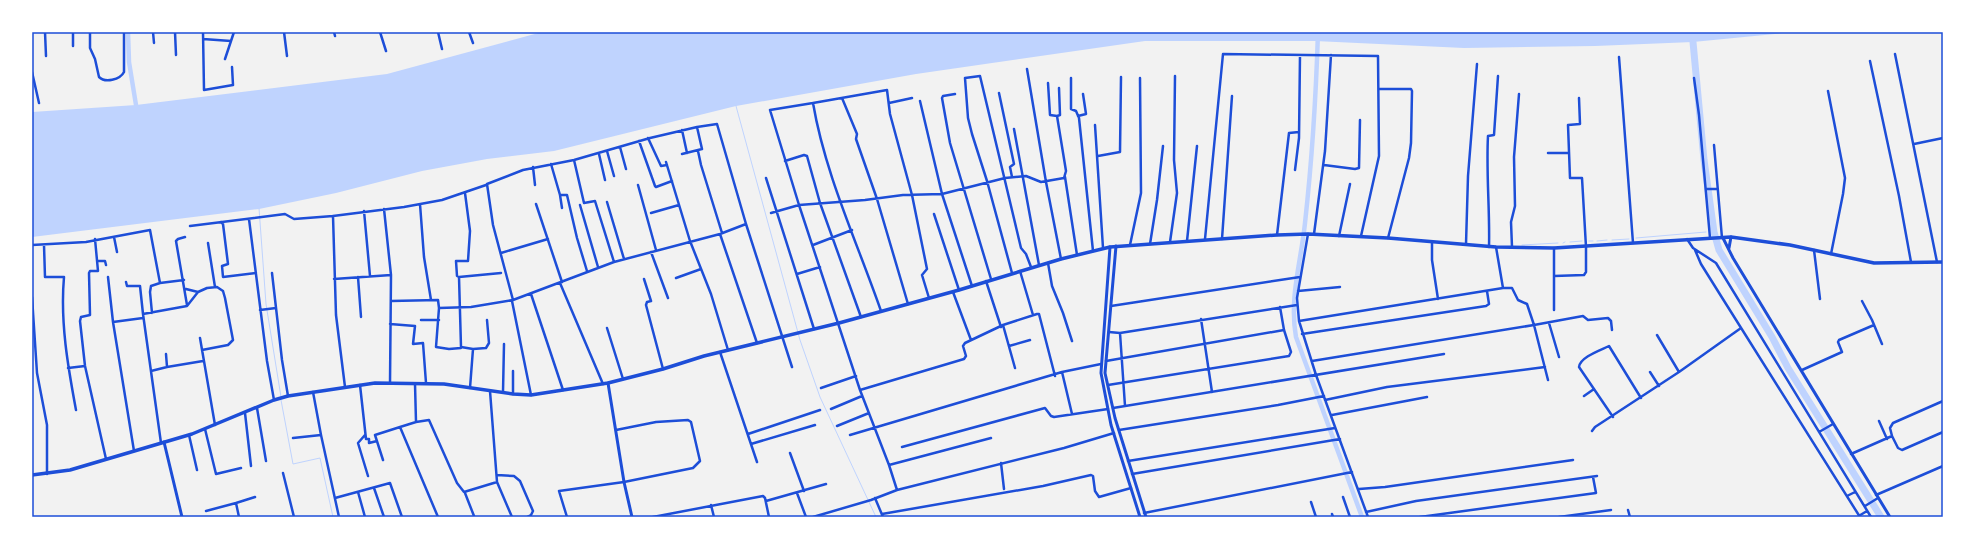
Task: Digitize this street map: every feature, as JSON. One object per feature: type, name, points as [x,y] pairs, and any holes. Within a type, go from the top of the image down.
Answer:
[{"type":"main road","points":[[32,475],[70,470],[189,435],[216,426],[287,396],[360,384],[426,383],[512,394],[532,394],[608,383],[720,352],[839,323],[953,292],[1020,270],[1077,254],[1116,246],[1308,234],[1361,236],[1496,247],[1554,248],[1731,237],[1790,244],[1874,263],[1943,262]]},
{"type":"street","points":[[45,32],[46,56]]},
{"type":"street","points":[[73,32],[73,46]]},
{"type":"street","points":[[90,32],[90,48],[96,59],[98,77],[104,80],[118,78],[124,72],[124,32]]},
{"type":"street","points":[[153,32],[154,43]]},
{"type":"street","points":[[175,32],[176,55]]},
{"type":"street","points":[[203,32],[204,90],[233,85],[232,67]]},
{"type":"street","points":[[225,59],[234,32]]},
{"type":"street","points":[[284,32],[287,56]]},
{"type":"street","points":[[380,32],[386,51]]},
{"type":"street","points":[[438,32],[442,49]]},
{"type":"street","points":[[469,32],[473,44]]},
{"type":"street","points":[[203,39],[231,41]]},
{"type":"street","points":[[1205,240],[1224,54],[1378,56],[1379,156],[1361,236]]},
{"type":"street","points":[[1895,54],[1937,263]]},
{"type":"street","points":[[1295,170],[1299,132],[1300,55]]},
{"type":"street","points":[[1314,234],[1324,165],[1331,55]]},
{"type":"street","points":[[1619,57],[1633,243]]},
{"type":"street","points":[[1870,61],[1899,196],[1911,263]]},
{"type":"street","points":[[1466,244],[1468,176],[1477,64]]},
{"type":"street","points":[[1027,69],[1046,182],[1061,259]]},
{"type":"street","points":[[32,72],[39,102]]},
{"type":"street","points":[[1012,273],[968,118],[965,78],[980,76],[1021,248],[1026,254],[1031,267]]},
{"type":"street","points":[[1170,242],[1177,193],[1174,154],[1175,76]]},
{"type":"street","points":[[1489,246],[1490,211],[1487,148],[1488,136],[1494,135],[1498,76]]},
{"type":"street","points":[[1098,156],[1119,154],[1120,152],[1121,77]]},
{"type":"street","points":[[1071,78],[1071,109],[1076,111],[1078,116],[1093,251]]},
{"type":"street","points":[[1130,245],[1141,193],[1140,78]]},
{"type":"street","points":[[1694,78],[1710,238]]},
{"type":"street","points":[[1048,83],[1050,115],[1057,116]]},
{"type":"street","points":[[1059,88],[1060,115],[1057,116],[1077,254]]},
{"type":"street","points":[[1379,89],[1411,88],[1412,91],[1410,150],[1388,238]]},
{"type":"street","points":[[897,490],[889,465],[862,396],[799,205],[770,110],[813,104],[886,90],[912,195],[927,270],[922,275],[929,298]]},
{"type":"street","points":[[1828,91],[1845,178],[1831,254]]},
{"type":"street","points":[[999,93],[1014,164],[1010,167],[1012,177]]},
{"type":"street","points":[[955,94],[943,96],[942,99],[950,143],[991,279]]},
{"type":"street","points":[[1078,116],[1086,114],[1083,94]]},
{"type":"street","points":[[1512,247],[1511,222],[1515,201],[1514,157],[1519,94]]},
{"type":"street","points":[[1222,239],[1232,96]]},
{"type":"street","points":[[842,98],[857,134],[856,139],[877,199],[908,304]]},
{"type":"street","points":[[888,103],[912,98]]},
{"type":"street","points":[[1554,276],[1585,275],[1586,247],[1582,178],[1570,178],[1568,153],[1568,126],[1580,124],[1579,98]]},
{"type":"street","points":[[920,101],[942,194],[972,286]]},
{"type":"street","points":[[813,104],[825,151],[841,201],[881,311]]},
{"type":"street","points":[[1324,165],[1359,168],[1360,120]]},
{"type":"street","points":[[190,226],[285,214],[294,219],[333,217],[442,200],[465,193],[503,176],[607,152],[648,138],[717,124],[746,224],[792,367]]},
{"type":"street","points":[[1095,125],[1103,248]]},
{"type":"street","points":[[682,154],[698,151],[702,148],[697,127]]},
{"type":"street","points":[[1014,129],[1024,176],[1039,265]]},
{"type":"street","points":[[682,130],[686,154]]},
{"type":"street","points":[[1277,235],[1290,133],[1299,132]]},
{"type":"street","points":[[648,138],[661,166],[666,163],[690,241],[711,294],[728,350]]},
{"type":"street","points":[[1914,144],[1943,138]]},
{"type":"street","points":[[639,141],[654,186],[672,181]]},
{"type":"street","points":[[1714,145],[1715,189],[1723,238],[1736,263],[1890,517]]},
{"type":"street","points":[[1150,244],[1163,146]]},
{"type":"street","points":[[1186,241],[1197,146]]},
{"type":"street","points":[[620,147],[626,169]]},
{"type":"street","points":[[698,151],[721,233],[757,343]]},
{"type":"street","points":[[607,152],[614,176]]},
{"type":"street","points":[[1548,153],[1568,153]]},
{"type":"street","points":[[599,154],[605,180]]},
{"type":"street","points":[[785,160],[806,155],[820,203],[861,317]]},
{"type":"street","points":[[574,160],[584,203],[595,201],[614,262]]},
{"type":"street","points":[[551,164],[557,182],[562,208]]},
{"type":"street","points":[[533,168],[535,185]]},
{"type":"street","points":[[771,213],[777,210],[799,205],[912,195],[942,194],[965,189],[987,181],[1012,177],[1027,176],[1037,182],[1046,182],[1065,177]]},
{"type":"street","points":[[766,178],[814,329]]},
{"type":"street","points":[[486,184],[492,221],[512,300],[532,394]]},
{"type":"street","points":[[1339,236],[1350,184]]},
{"type":"street","points":[[638,185],[656,250]]},
{"type":"street","points":[[1706,189],[1715,189]]},
{"type":"street","points":[[462,348],[459,308],[459,277],[457,276],[456,262],[468,261],[470,231],[465,193]]},
{"type":"street","points":[[560,195],[567,195],[575,231],[587,271]]},
{"type":"street","points":[[607,202],[624,259]]},
{"type":"street","points":[[420,204],[424,257],[431,300]]},
{"type":"street","points":[[536,204],[561,283],[603,384]]},
{"type":"street","points":[[580,205],[598,267]]},
{"type":"street","points":[[651,213],[679,206]]},
{"type":"street","points":[[384,209],[391,275],[390,383]]},
{"type":"street","points":[[364,211],[370,276]]},
{"type":"street","points":[[934,214],[960,290]]},
{"type":"street","points":[[333,217],[334,279],[345,387]]},
{"type":"street","points":[[249,219],[253,240],[260,310],[275,400]]},
{"type":"street","points":[[221,222],[223,224],[228,264],[222,266],[223,277],[256,273]]},
{"type":"street","points":[[439,308],[459,308],[512,300],[561,283],[598,267],[721,233],[746,224]]},
{"type":"street","points":[[32,246],[86,242],[95,239],[150,230],[160,283]]},
{"type":"street","points":[[813,245],[852,230]]},
{"type":"street","points":[[1308,234],[1299,277],[1295,306],[1315,375],[1332,415],[1335,428],[1359,489],[1368,517]]},
{"type":"street","points":[[114,237],[117,252]]},
{"type":"street","points":[[185,237],[179,238],[176,241],[186,290],[187,306]]},
{"type":"street","points":[[1729,248],[1731,237]]},
{"type":"street","points":[[95,239],[98,271],[90,271],[89,273],[90,315],[81,316],[80,321],[85,366],[107,460]]},
{"type":"street","points":[[501,253],[548,239]]},
{"type":"street","points":[[1687,239],[1695,250],[1716,263],[1871,517]]},
{"type":"street","points":[[1432,242],[1432,260],[1438,299]]},
{"type":"street","points":[[208,243],[214,287]]},
{"type":"street","points":[[44,245],[45,277],[64,277],[64,307],[68,368],[76,410]]},
{"type":"street","points":[[1116,246],[1105,373],[1118,430],[1145,515],[1352,472]]},
{"type":"street","points":[[1110,247],[1100,373],[1116,441],[1140,517]]},
{"type":"street","points":[[1496,247],[1503,288]]},
{"type":"street","points":[[1554,248],[1554,310]]},
{"type":"street","points":[[1695,250],[1704,268],[1859,517],[1868,511]]},
{"type":"street","points":[[1814,250],[1820,299]]},
{"type":"street","points":[[651,252],[668,298]]},
{"type":"street","points":[[98,261],[105,261],[106,265]]},
{"type":"street","points":[[1048,262],[1052,286],[1072,341]]},
{"type":"street","points":[[797,274],[820,267]]},
{"type":"street","points":[[676,278],[701,269]]},
{"type":"street","points":[[1020,270],[1033,315]]},
{"type":"street","points":[[459,277],[501,273]]},
{"type":"street","points":[[272,274],[287,396]]},
{"type":"street","points":[[334,279],[391,275]]},
{"type":"street","points":[[108,277],[113,322],[134,451]]},
{"type":"street","points":[[358,277],[361,317]]},
{"type":"street","points":[[1111,306],[1299,277]]},
{"type":"street","points":[[644,279],[651,301],[646,302],[646,305],[663,369]]},
{"type":"street","points":[[152,313],[150,289],[152,285],[184,280]]},
{"type":"street","points":[[986,281],[1009,346],[1015,368]]},
{"type":"street","points":[[126,282],[127,286],[140,286],[143,318],[163,442],[182,517]]},
{"type":"street","points":[[186,290],[198,292],[214,287],[220,289],[224,293],[230,315],[233,340],[228,345],[202,350]]},
{"type":"street","points":[[1298,291],[1340,287]]},
{"type":"street","points":[[1299,320],[1503,288],[1512,288],[1518,300],[1527,304],[1548,380]]},
{"type":"street","points":[[1302,334],[1486,306],[1489,304],[1487,291]]},
{"type":"street","points":[[143,314],[187,306],[198,292]]},
{"type":"street","points":[[953,292],[971,340]]},
{"type":"street","points":[[531,294],[563,390]]},
{"type":"street","points":[[32,297],[37,373],[47,425],[47,474]]},
{"type":"street","points":[[391,301],[438,300],[439,308],[436,347],[449,349],[485,349],[488,347],[487,320]]},
{"type":"street","points":[[1862,301],[1882,344]]},
{"type":"street","points":[[1109,332],[1120,333],[1201,319],[1295,306]]},
{"type":"street","points":[[1108,385],[1289,356],[1291,352],[1284,330],[1280,307]]},
{"type":"street","points":[[260,310],[275,308]]},
{"type":"street","points":[[860,390],[964,359],[966,355],[963,345],[971,340],[1002,326],[1039,314],[1055,376]]},
{"type":"street","points":[[1312,361],[1549,323],[1583,316],[1588,320],[1608,318],[1611,321],[1612,330]]},
{"type":"street","points":[[113,322],[143,318]]},
{"type":"street","points":[[1201,319],[1212,392]]},
{"type":"street","points":[[421,320],[438,320]]},
{"type":"street","points":[[1549,323],[1559,357]]},
{"type":"street","points":[[390,324],[415,326],[413,344],[423,343],[426,383]]},
{"type":"street","points":[[1802,370],[1842,352],[1838,342],[1839,340],[1874,326]]},
{"type":"street","points":[[607,328],[623,379]]},
{"type":"street","points":[[1592,431],[1592,429],[1613,417],[1659,386],[1741,328]]},
{"type":"street","points":[[1106,361],[1284,330]]},
{"type":"street","points":[[1120,333],[1125,406]]},
{"type":"street","points":[[1657,335],[1679,372]]},
{"type":"street","points":[[200,338],[216,426]]},
{"type":"street","points":[[1009,346],[1030,340]]},
{"type":"street","points":[[503,393],[504,344]]},
{"type":"street","points":[[1613,417],[1578,364],[1609,346],[1641,398]]},
{"type":"street","points":[[470,388],[473,349]]},
{"type":"street","points":[[720,352],[757,462]]},
{"type":"street","points":[[166,354],[167,367]]},
{"type":"street","points":[[1113,408],[1444,354]]},
{"type":"street","points":[[151,371],[203,361]]},
{"type":"street","points":[[850,435],[1055,376],[1062,372],[1101,364]]},
{"type":"street","points":[[68,368],[85,366]]},
{"type":"street","points":[[1118,430],[1278,406],[1386,387],[1545,367]]},
{"type":"street","points":[[512,394],[513,371]]},
{"type":"street","points":[[1062,372],[1072,414]]},
{"type":"street","points":[[1650,372],[1659,386]]},
{"type":"street","points":[[32,373],[37,373]]},
{"type":"street","points":[[821,388],[856,376]]},
{"type":"street","points":[[415,383],[416,422]]},
{"type":"street","points":[[608,383],[624,482],[632,517]]},
{"type":"street","points":[[360,384],[366,439],[369,439],[369,443],[377,441]]},
{"type":"street","points":[[1584,396],[1594,389]]},
{"type":"street","points":[[490,391],[497,482],[512,517]]},
{"type":"street","points":[[313,392],[339,517]]},
{"type":"street","points":[[831,409],[862,396]]},
{"type":"street","points":[[1332,415],[1427,397]]},
{"type":"street","points":[[1943,401],[1892,423],[1890,428],[1898,448],[1902,450],[1943,432]]},
{"type":"street","points":[[256,408],[266,461]]},
{"type":"street","points":[[902,447],[1045,408],[1051,416],[1054,417],[1108,409]]},
{"type":"street","points":[[748,434],[820,410]]},
{"type":"street","points":[[245,413],[251,466]]},
{"type":"street","points":[[837,426],[869,413]]},
{"type":"street","points":[[567,517],[559,491],[624,482],[693,468],[698,465],[700,458],[691,422],[686,419],[656,422],[616,430]]},
{"type":"street","points":[[384,460],[375,435],[416,422],[429,420],[457,483],[460,489],[465,493],[474,516]]},
{"type":"street","points":[[1879,421],[1887,439]]},
{"type":"street","points":[[1819,432],[1833,424]]},
{"type":"street","points":[[751,444],[815,425]]},
{"type":"street","points":[[400,427],[438,517]]},
{"type":"street","points":[[1127,461],[1286,434],[1335,428]]},
{"type":"street","points":[[206,429],[216,474],[241,468]]},
{"type":"street","points":[[813,517],[871,500],[897,490],[1064,448],[1114,433]]},
{"type":"street","points":[[189,435],[197,470]]},
{"type":"street","points":[[293,438],[321,435]]},
{"type":"street","points":[[365,435],[358,442],[368,476]]},
{"type":"street","points":[[1851,454],[1892,436]]},
{"type":"street","points":[[889,465],[992,438]]},
{"type":"street","points":[[1131,474],[1340,439]]},
{"type":"street","points":[[1116,441],[1121,440]]},
{"type":"street","points":[[790,453],[804,491]]},
{"type":"street","points":[[1359,489],[1385,487],[1573,460]]},
{"type":"street","points":[[1001,463],[1004,489]]},
{"type":"street","points":[[1865,506],[1874,501],[1877,497],[1943,466]]},
{"type":"street","points":[[283,472],[294,517]]},
{"type":"street","points":[[497,475],[514,476],[520,481],[533,510],[532,514],[527,517]]},
{"type":"street","points":[[875,498],[882,515],[1043,486],[1091,475],[1093,476],[1095,491],[1098,497],[1132,488]]},
{"type":"street","points":[[1366,512],[1416,501],[1597,476]]},
{"type":"street","points":[[1420,517],[1596,493],[1593,477]]},
{"type":"street","points":[[465,493],[497,482]]},
{"type":"street","points":[[335,498],[390,484],[402,517]]},
{"type":"street","points":[[766,501],[826,484]]},
{"type":"street","points":[[374,488],[384,517]]},
{"type":"street","points":[[358,492],[365,517]]},
{"type":"street","points":[[1847,496],[1856,492]]},
{"type":"street","points":[[797,493],[806,517]]},
{"type":"street","points":[[653,517],[765,496],[769,517]]},
{"type":"street","points":[[206,512],[255,497]]},
{"type":"street","points":[[1343,497],[1350,517]]},
{"type":"street","points":[[1311,502],[1316,517]]},
{"type":"street","points":[[236,503],[239,517]]},
{"type":"street","points":[[711,505],[714,517]]},
{"type":"street","points":[[1559,517],[1611,510]]},
{"type":"street","points":[[1628,510],[1630,517]]},
{"type":"water","points":[[542,32],[1794,32],[1693,42],[1595,46],[1464,48],[1315,41],[1145,41],[916,74],[736,106],[554,151],[487,159],[422,171],[336,193],[259,209],[32,237],[32,112],[136,105],[387,74]]},
{"type":"waterway","points":[[128,32],[129,62],[136,105]]},
{"type":"waterway","points":[[1318,32],[1312,152],[1305,223],[1296,280],[1294,323],[1296,337],[1362,517]]},
{"type":"waterway","points":[[1693,42],[1704,160],[1714,232],[1719,250],[1772,337],[1788,368],[1881,517]]},
{"type":"waterway","points":[[736,106],[800,340],[820,397],[876,517]]},
{"type":"waterway","points":[[259,208],[266,304],[281,397]]},
{"type":"waterway","points":[[1636,238],[1706,232]]},
{"type":"waterway","points":[[1612,240],[1629,239]]},
{"type":"waterway","points":[[1597,241],[1607,240]]},
{"type":"waterway","points":[[1570,242],[1582,241]]},
{"type":"waterway","points":[[1522,245],[1558,243]]},
{"type":"waterway","points":[[281,400],[293,464],[320,458],[333,517]]}]
